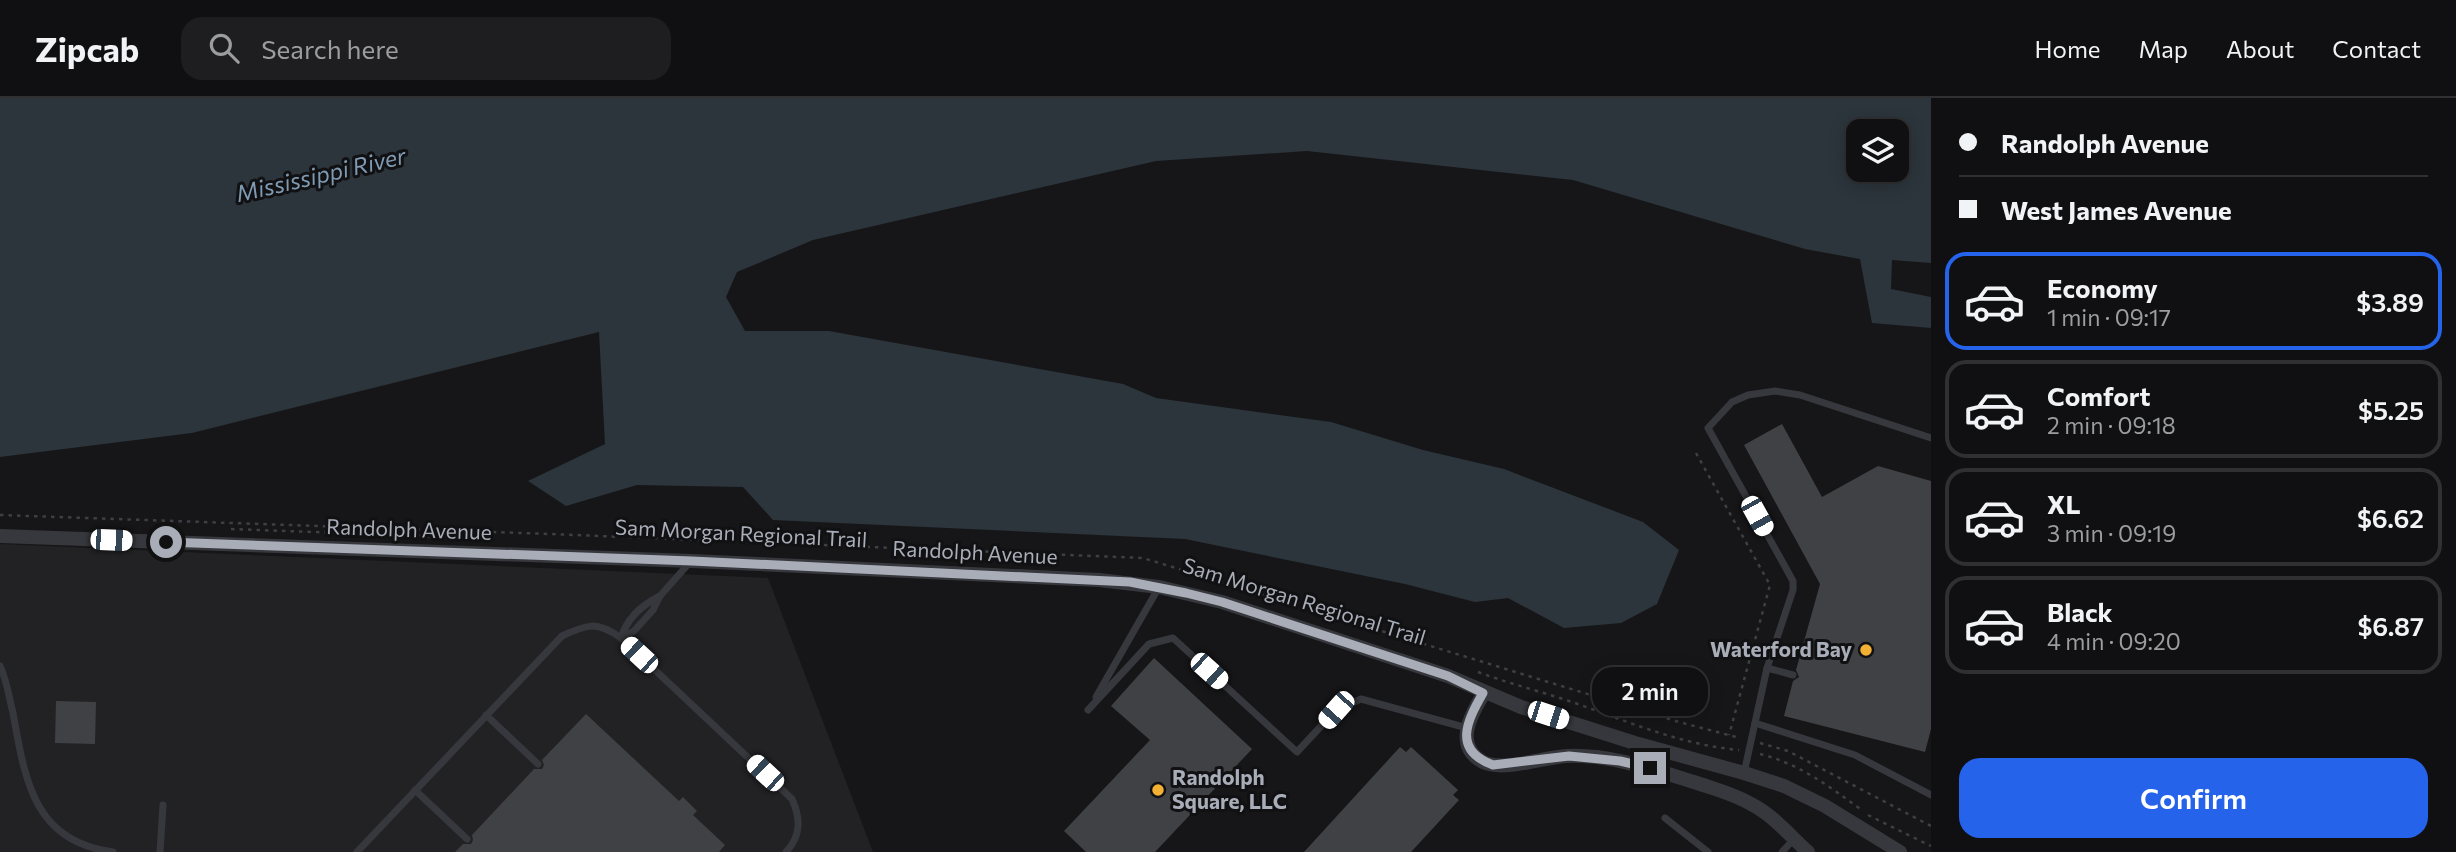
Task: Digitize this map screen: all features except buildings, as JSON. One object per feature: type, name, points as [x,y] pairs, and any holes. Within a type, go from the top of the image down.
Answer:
[{"type":"street","name":"Randolph Avenue","points":[[0,537],[692,561],[1099,579],[1159,587],[1222,602],[1448,676],[1483,693],[1635,743],[1784,786],[1825,806],[1900,852]]},
{"type":"street","points":[[1483,693],[1466,728],[1466,739],[1471,751],[1482,761],[1493,765],[1569,756],[1620,761],[1650,768],[1734,795],[1753,804],[1808,852]]},
{"type":"lane","points":[[1744,773],[1767,668],[1793,590],[1793,581],[1708,428],[1732,402],[1748,395],[1775,391],[1800,395],[1931,438]]},
{"type":"lane","points":[[621,638],[641,624],[660,596],[692,561]]},
{"type":"lane","points":[[1159,587],[1088,710],[1149,644],[1173,638],[1297,752],[1336,710],[1361,699],[1466,728]]},
{"type":"lane","points":[[357,852],[562,636],[579,628],[596,625],[609,629],[621,638],[792,799],[799,825],[797,836],[786,852]]},
{"type":"lane","points":[[0,666],[8,689],[24,772],[37,804],[57,830],[71,839],[113,852]]},
{"type":"lane","points":[[1767,668],[1793,675]]},
{"type":"lane","points":[[486,715],[538,764]]},
{"type":"lane","points":[[1755,723],[1855,755],[1931,795]]},
{"type":"lane","points":[[415,790],[467,839]]},
{"type":"lane","points":[[160,852],[163,805]]},
{"type":"lane","points":[[1665,818],[1707,852]]},
{"type":"lane","points":[[1782,852],[1794,839]]},
{"type":"path","points":[[1696,453],[1770,585],[1729,735]]},
{"type":"path","points":[[0,515],[537,533],[1143,558],[1679,722],[1788,751],[1931,826]]},
{"type":"path","points":[[227,529],[483,538]]},
{"type":"path","points":[[1471,670],[1575,703],[1626,723],[1714,748],[1748,751],[1786,760],[1866,813],[1931,846]]},
{"type":"shaded area","points":[[0,544],[768,578],[873,852],[0,852]]},
{"type":"water","name":"Mississippi River","points":[[0,98],[1931,98],[1931,263],[1892,260],[1891,289],[1931,297],[1931,328],[1872,323],[1860,259],[1805,249],[1573,180],[1307,151],[1156,161],[813,240],[737,272],[726,297],[745,331],[829,331],[1123,384],[1156,398],[1331,422],[1423,450],[1504,469],[1643,522],[1679,550],[1657,604],[1621,623],[1564,628],[1508,598],[1475,602],[1405,584],[1185,539],[773,520],[743,487],[637,485],[566,506],[528,481],[605,444],[599,332],[192,433],[0,457]]},
{"type":"place","name":"Waterford Bay","points":[[1866,650]]},
{"type":"place","name":"Randolph Square, LLC","points":[[1158,790]]},
{"type":"route","points":[[166,542],[692,561],[1130,582],[1222,602],[1448,676],[1483,693],[1471,713],[1466,739],[1471,751],[1482,761],[1493,765],[1569,756],[1593,757],[1650,768]]}]
